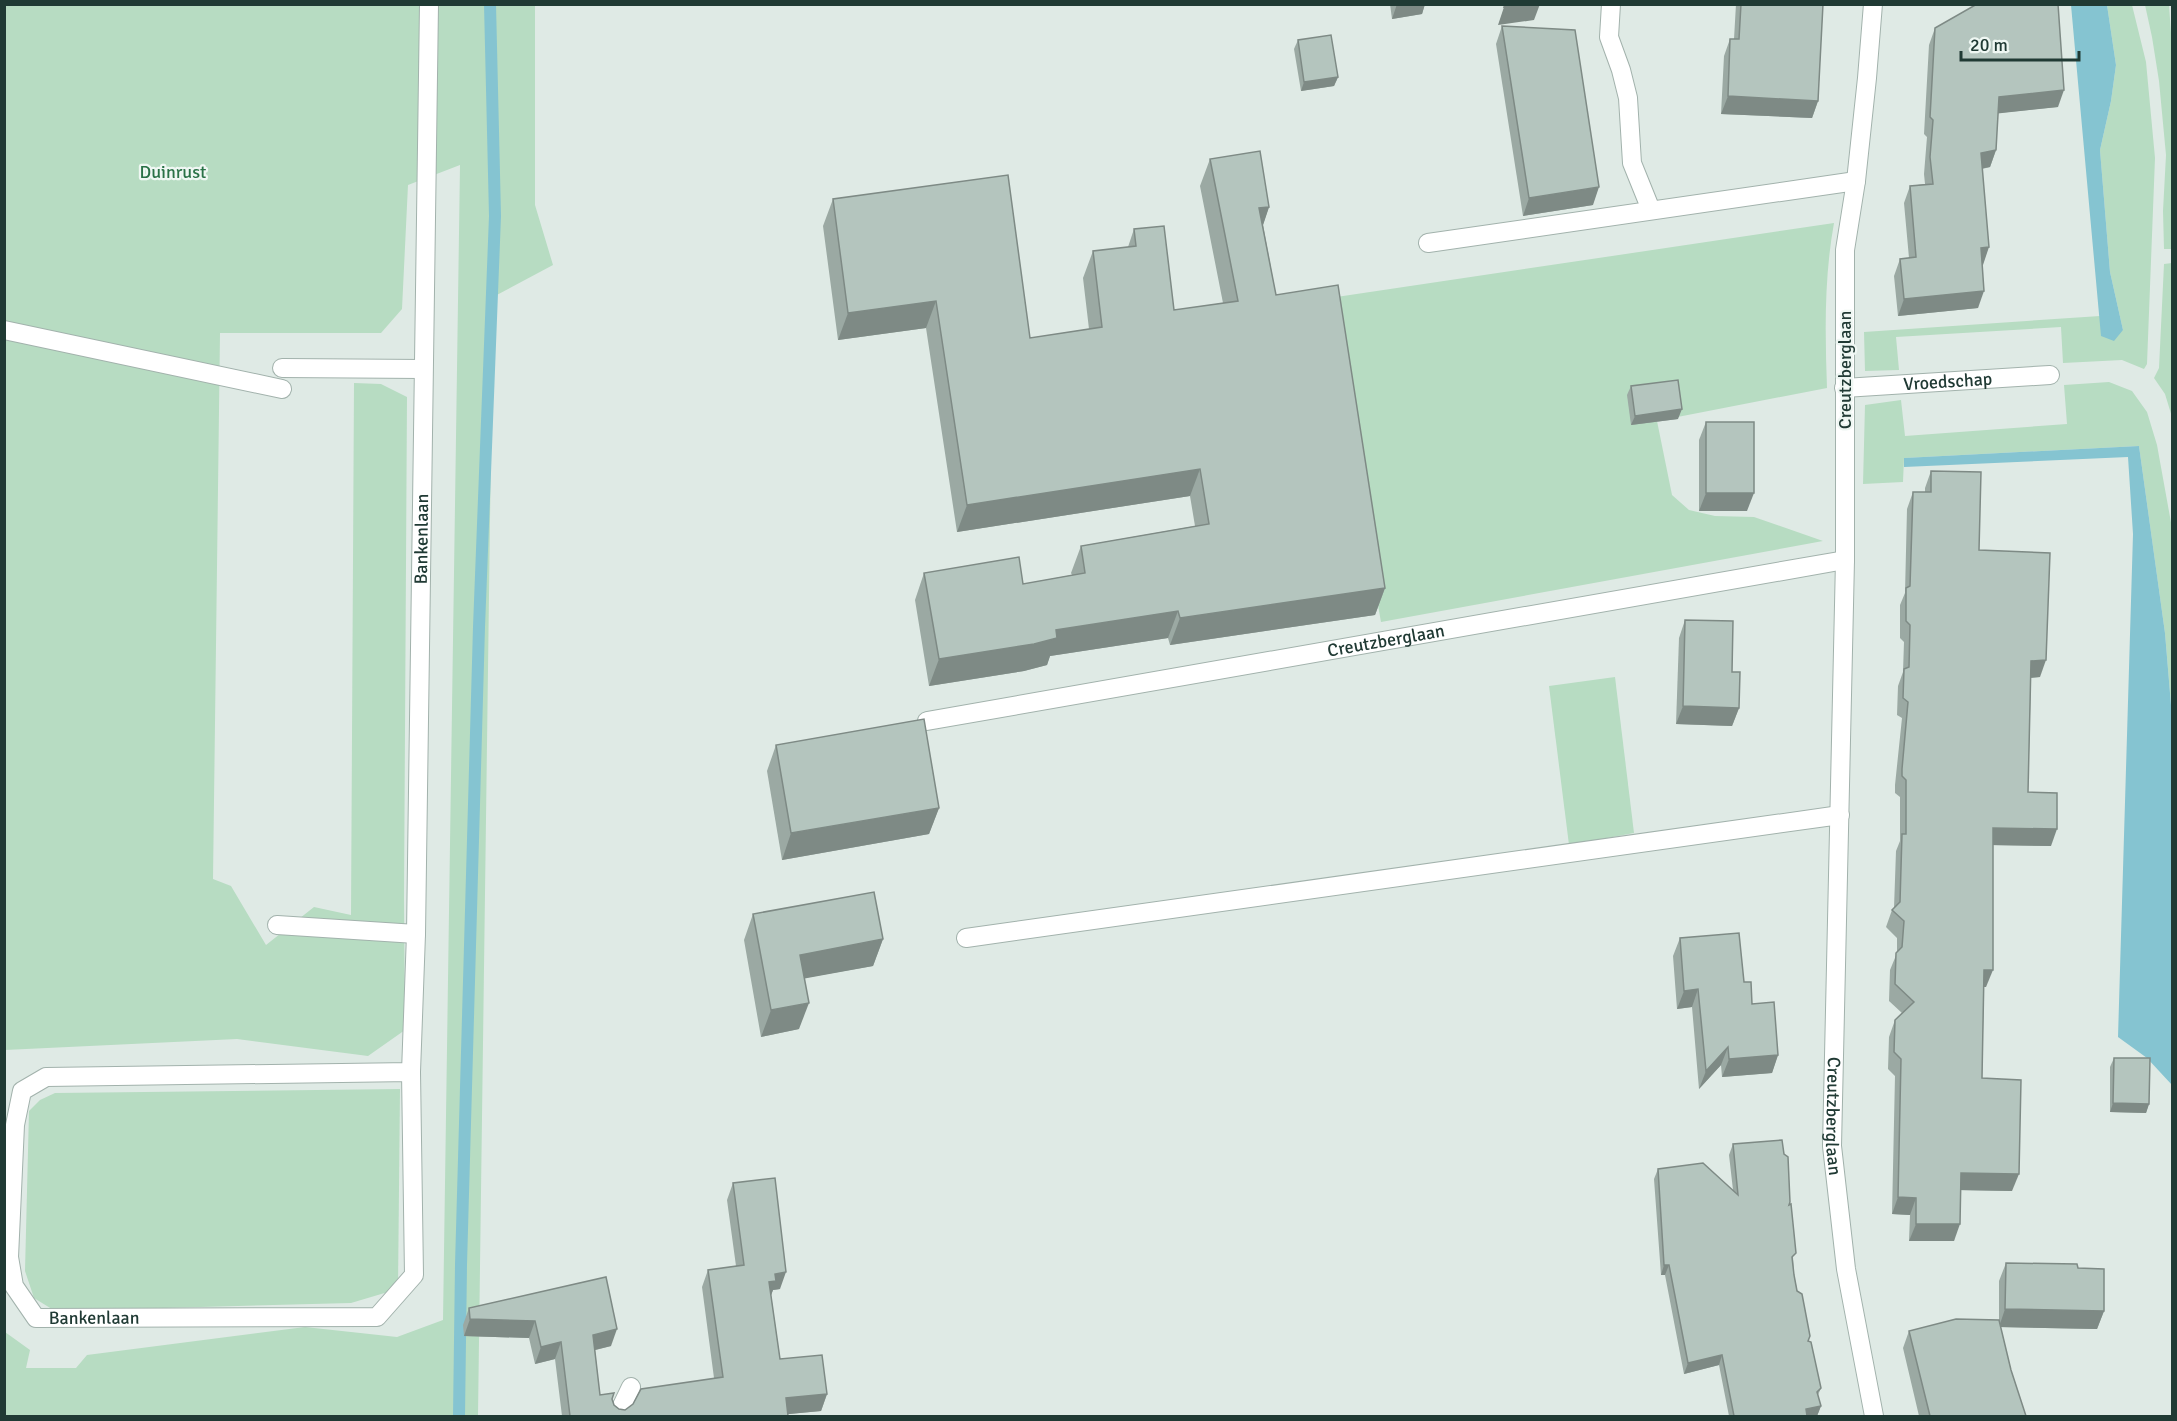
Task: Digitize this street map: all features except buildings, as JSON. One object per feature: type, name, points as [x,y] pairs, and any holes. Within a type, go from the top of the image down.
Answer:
[{"type":"street","name":"Bankenlaan","points":[[411,1072],[46,1077],[22,1091],[15,1125],[8,1192],[9,1257],[14,1286],[36,1318],[377,1317],[414,1275],[411,1072],[416,934],[429,4]]},
{"type":"street","points":[[1611,4],[1609,38],[1628,98],[1632,163],[1651,210]]},
{"type":"street","name":"Creutzberglaan","points":[[1873,4],[1856,181],[1845,250],[1845,560],[1832,1146],[1846,1269],[1874,1416]]},
{"type":"street","points":[[1428,243],[1856,181]]},
{"type":"street","points":[[4,330],[282,389]]},
{"type":"street","points":[[282,368],[423,369]]},
{"type":"street","name":"Vroedschap","points":[[1844,388],[2050,375]]},
{"type":"street","name":"Creutzberglaan","points":[[927,721],[1845,560]]},
{"type":"street","points":[[966,938],[1840,815]]},
{"type":"street","points":[[277,925],[416,934]]},
{"type":"street","points":[[617,1416],[631,1387]]},
{"type":"green space","name":"Duinrust","points":[[4,5],[535,5],[535,205],[553,265],[493,297],[478,1416],[5,1416],[5,1332],[30,1350],[26,1368],[76,1368],[87,1355],[305,1327],[397,1337],[443,1320],[460,165],[408,185],[402,309],[381,333],[220,333],[213,879],[231,886],[266,945],[314,907],[351,915],[354,383],[381,384],[407,397],[405,1030],[368,1056],[237,1039],[5,1050]]},
{"type":"green space","points":[[2107,5],[2132,5],[2146,62],[2155,158],[2147,364],[2144,369],[2122,360],[2063,363],[2061,327],[1896,337],[1899,370],[1865,371],[1864,332],[2100,316],[2102,336],[2123,330],[2110,272],[2100,150],[2116,65]]},
{"type":"green space","points":[[2145,5],[2169,5],[2172,47],[2172,249],[2164,249],[2163,211],[2166,155],[2159,81]]},
{"type":"green space","points":[[1834,223],[1827,285],[1827,388],[1657,421],[1672,495],[1689,510],[1715,516],[1754,517],[1823,541],[1381,622],[1323,299]]},
{"type":"green space","points":[[2172,263],[2172,417],[2165,394],[2154,378],[2159,368],[2164,264]]},
{"type":"green space","points":[[2109,382],[2132,391],[2147,412],[2157,445],[2172,528],[2172,717],[2165,633],[2139,446],[1904,458],[1903,482],[1863,484],[1865,405],[1901,400],[1905,436],[2067,424],[2064,385]]},
{"type":"green space","points":[[1615,677],[1634,833],[1569,845],[1549,686]]},
{"type":"green space","points":[[400,1089],[398,1289],[351,1303],[55,1311],[34,1298],[25,1271],[29,1111],[40,1100],[55,1093]]},
{"type":"water","points":[[2071,5],[2107,5],[2116,65],[2100,150],[2110,272],[2123,330],[2114,341],[2101,336]]},
{"type":"water","points":[[2139,446],[2165,633],[2172,717],[2172,1085],[2147,1058],[2118,1037],[2133,534],[2128,457],[1904,467],[1904,458]]},
{"type":"waterway","points":[[459,1416],[461,1265],[479,627],[495,216],[490,4]]}]
